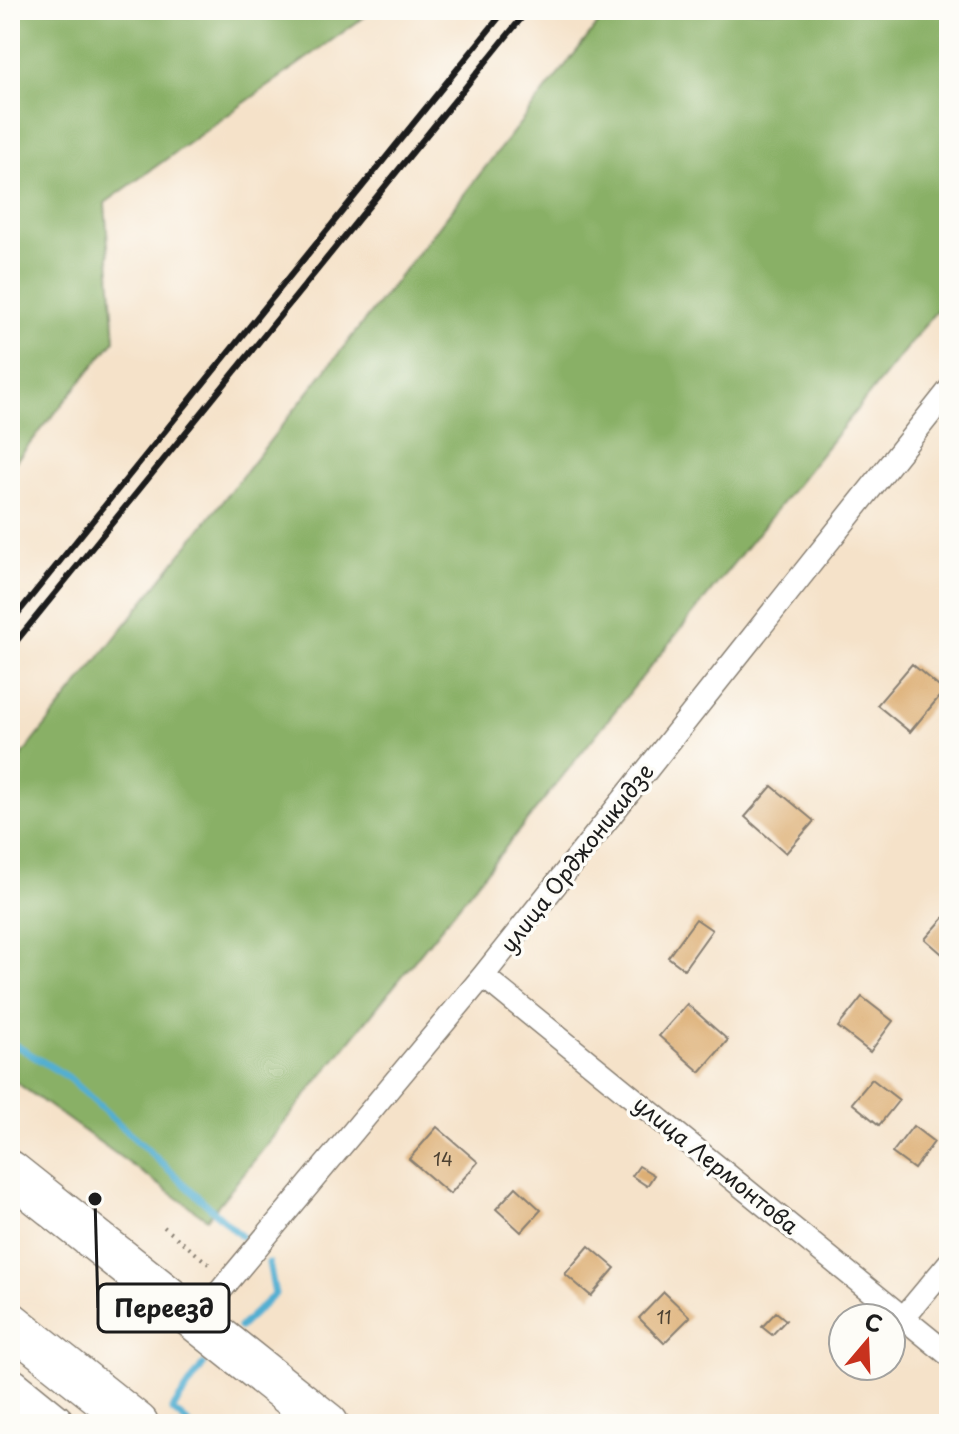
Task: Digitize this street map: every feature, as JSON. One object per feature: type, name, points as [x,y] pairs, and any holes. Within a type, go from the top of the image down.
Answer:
[{"type":"highway","points":[[10,1172],[327,1424]]},
{"type":"highway","points":[[10,1323],[137,1424]]},
{"type":"highway","points":[[10,1389],[53,1424]]},
{"type":"street","name":"улица Орджоникидзе","points":[[196,1320],[483,976],[949,390]]},
{"type":"street","name":"улица Лермонтова","points":[[483,976],[885,1302]]},
{"type":"street","points":[[907,1313],[949,1263]]},
{"type":"street","name":"улица Лермонтова","points":[[907,1320],[949,1355]]},
{"type":"path","points":[[164,1227],[229,1281]]},
{"type":"green space","points":[[10,10],[374,10],[105,203],[115,340],[10,468]]},
{"type":"green space","points":[[609,10],[949,10],[949,295],[207,1219],[10,1078],[10,771]]},
{"type":"building","points":[[912,664],[944,691],[910,732],[877,705]]},
{"type":"building","points":[[772,786],[814,821],[786,853],[745,817]]},
{"type":"building","points":[[949,912],[949,960],[925,939]]},
{"type":"building","points":[[696,919],[712,930],[684,969],[668,957]]},
{"type":"building","points":[[862,997],[893,1021],[870,1052],[838,1027]]},
{"type":"building","points":[[687,1004],[728,1040],[700,1072],[659,1036]]},
{"type":"building","points":[[872,1079],[899,1100],[879,1125],[852,1103]]},
{"type":"building","points":[[913,1126],[934,1142],[914,1169],[892,1153]]},
{"type":"building","points":[[437,1127],[478,1162],[450,1194],[409,1159]]},
{"type":"building","points":[[639,1166],[654,1175],[647,1186],[632,1176]]},
{"type":"building","points":[[516,1187],[541,1210],[521,1232],[496,1209]]},
{"type":"building","points":[[589,1246],[615,1268],[591,1296],[565,1274]]},
{"type":"building","points":[[664,1292],[690,1317],[664,1343],[639,1318]]},
{"type":"building","points":[[776,1312],[786,1320],[772,1335],[762,1327]]},
{"type":"waterway","points":[[10,1042],[68,1077],[241,1236]]},
{"type":"waterway","points":[[240,1327],[275,1294],[269,1263]]},
{"type":"waterway","points":[[189,1424],[172,1410],[203,1365]]},
{"type":"railway","points":[[10,623],[505,10]]},
{"type":"railway","points":[[10,649],[528,10]]},
{"type":"place","name":"Переезд","points":[[95,1199]]}]
